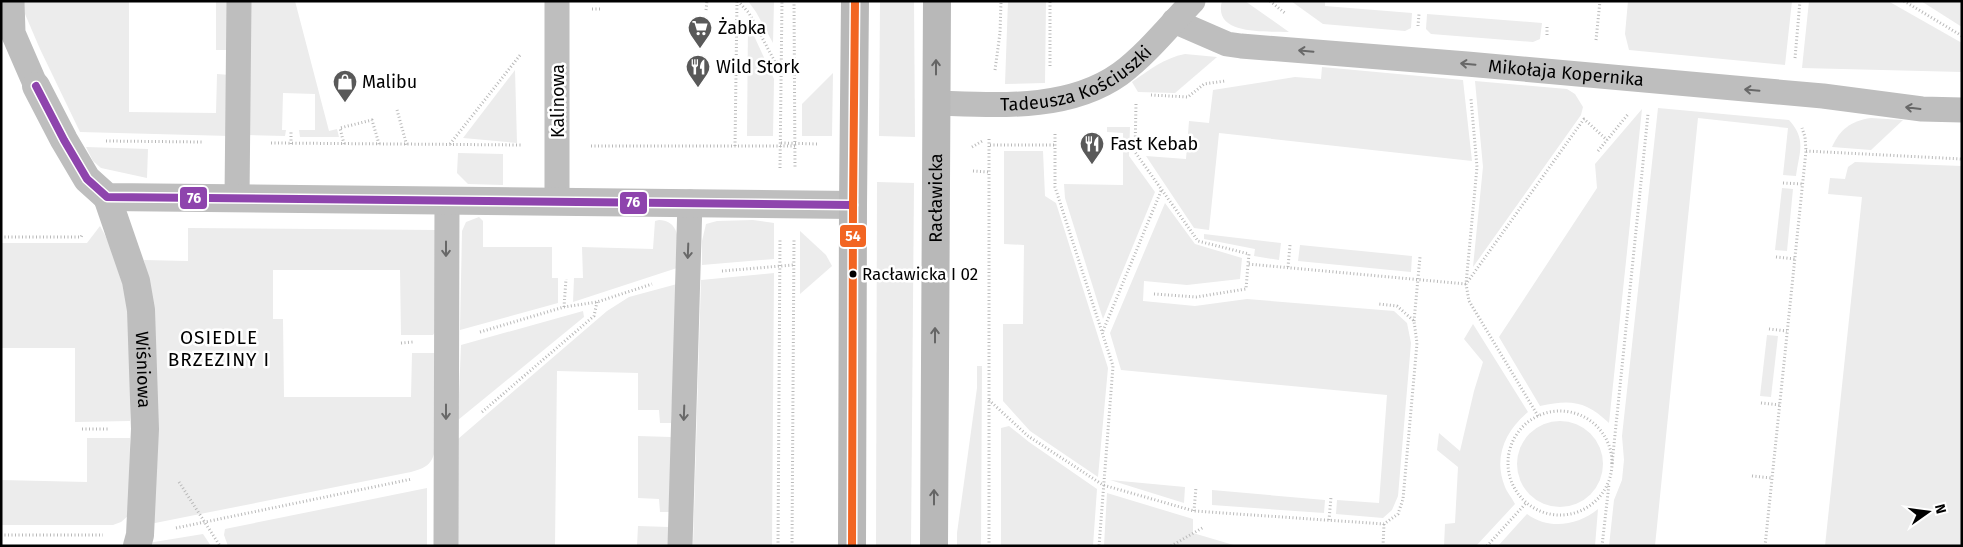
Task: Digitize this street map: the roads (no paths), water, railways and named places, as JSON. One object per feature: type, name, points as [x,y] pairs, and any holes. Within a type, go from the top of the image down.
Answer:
[{"type":"street","points":[[852,546],[855,1]]},
{"type":"street","name":"Racławicka","points":[[934,546],[937,1]]},
{"type":"street","points":[[36,86],[87,179],[108,197],[853,205]]},
{"type":"street","name":"Wiśniowa","points":[[108,197],[136,281],[141,310],[144,429],[138,540]]},
{"type":"lane","points":[[12,1],[13,33],[36,86]]},
{"type":"lane","points":[[237,198],[239,1]]},
{"type":"lane","name":"Kalinowa","points":[[557,1],[557,202]]},
{"type":"lane","name":"Tadeusza Kościuszki","points":[[936,103],[1008,104],[1050,101],[1071,97],[1092,89],[1120,74],[1193,1]]},
{"type":"lane","name":"Mikołaja Kopernika","points":[[1174,21],[1227,44],[1467,64],[1650,92],[1823,96],[1922,109],[1962,110]]},
{"type":"lane","points":[[446,546],[445,342],[447,201]]},
{"type":"lane","points":[[680,546],[690,202]]},
{"type":"place","name":"Żabka","points":[[700,49]]},
{"type":"place","name":"Wild Stork","points":[[698,88]]},
{"type":"place","name":"Malibu","points":[[345,103]]},
{"type":"place","name":"Fast Kebab","points":[[1092,165]]},
{"type":"place","name":"Racławicka I 02","points":[[853,274]]},
{"type":"district","name":"OSIEDLE BRZEZINY I","points":[[219,348]]}]
